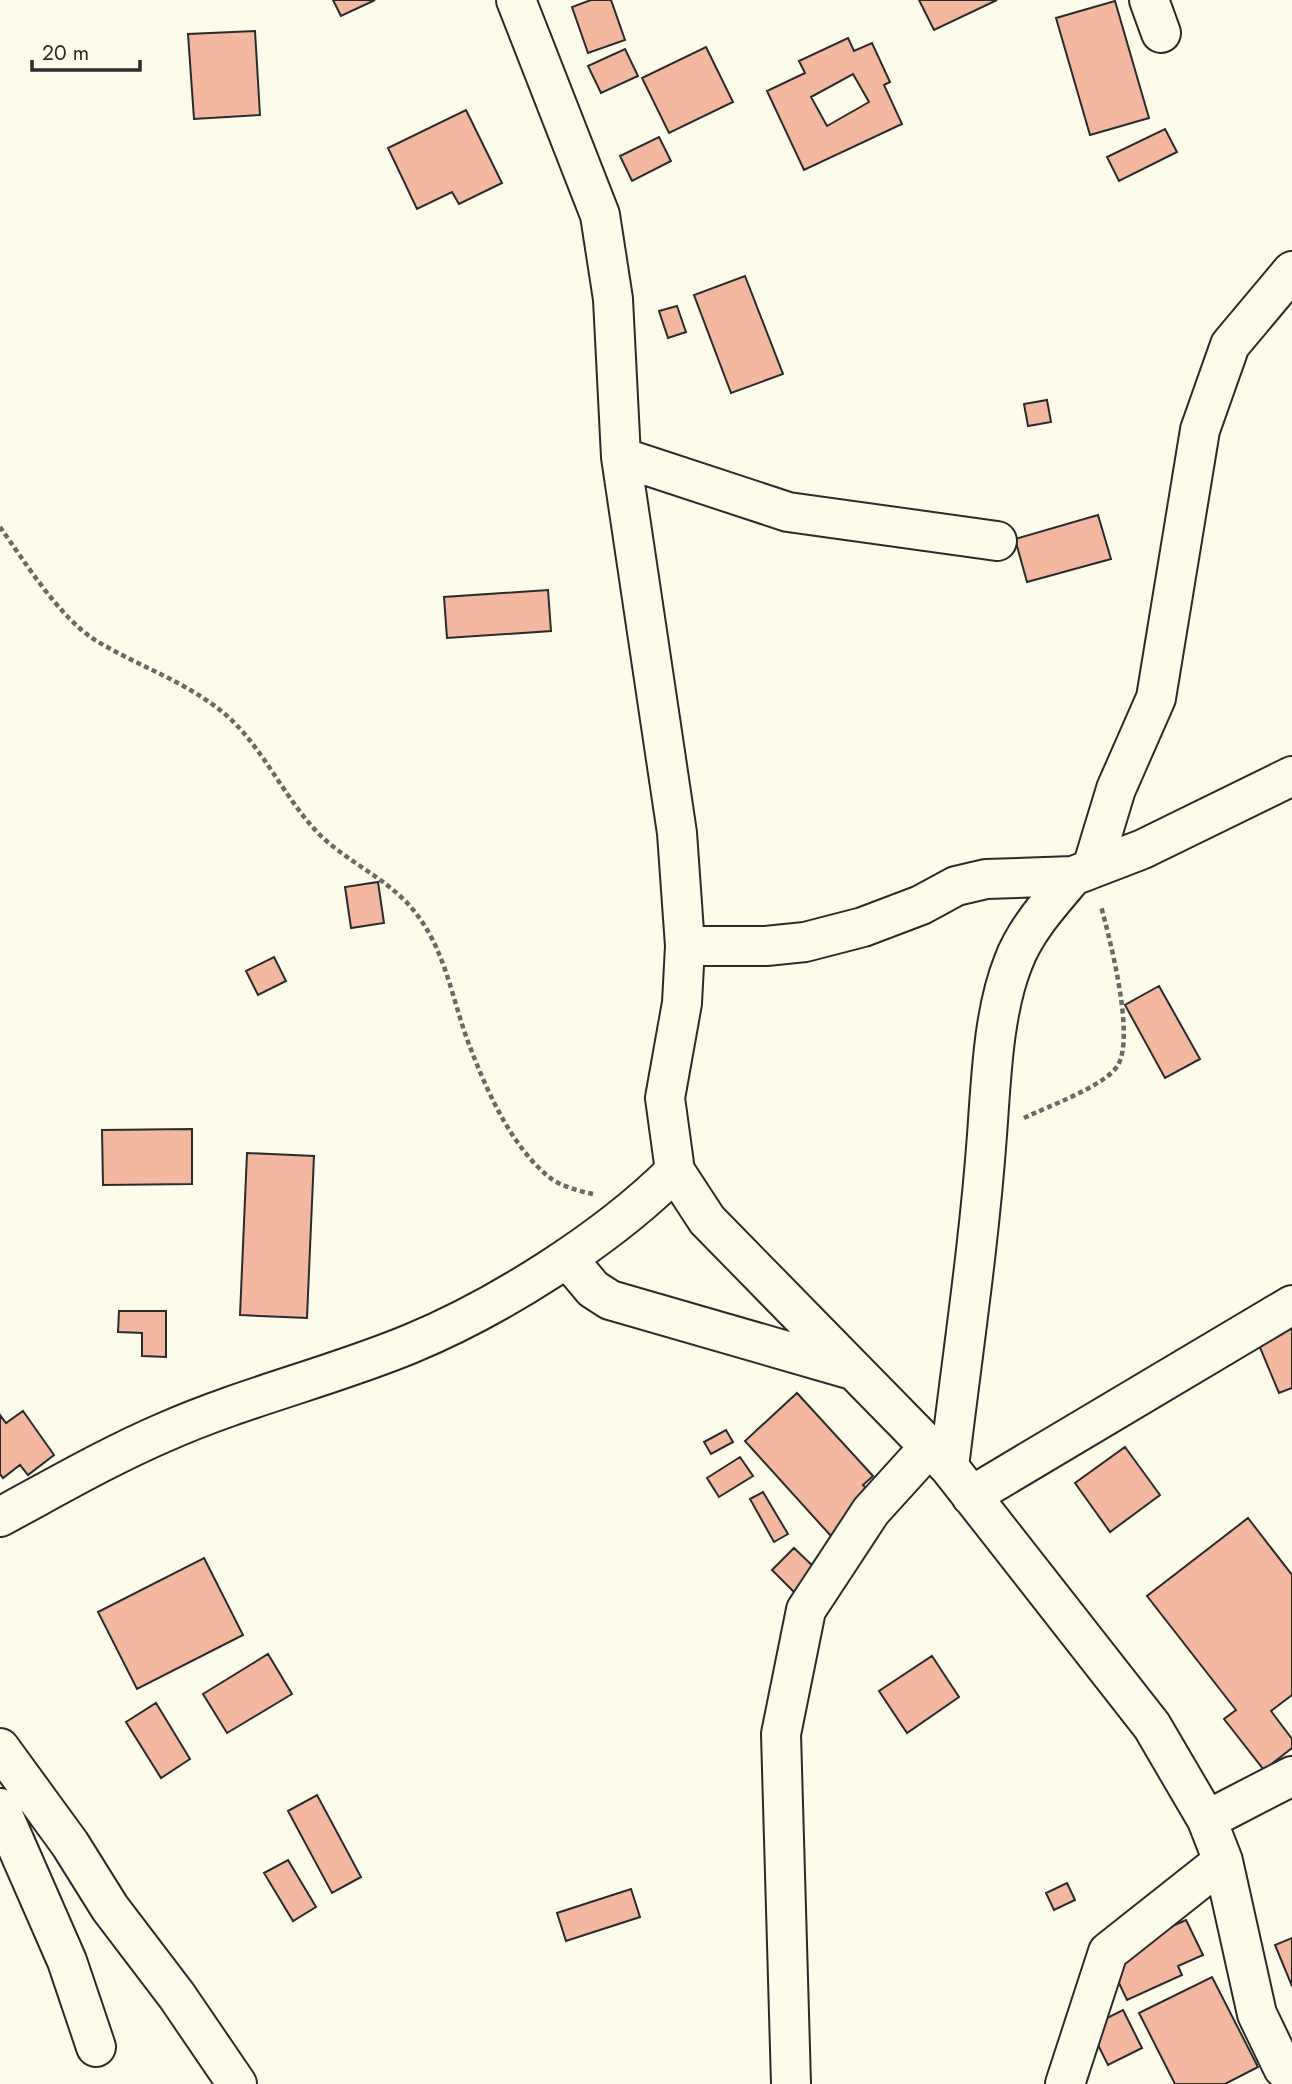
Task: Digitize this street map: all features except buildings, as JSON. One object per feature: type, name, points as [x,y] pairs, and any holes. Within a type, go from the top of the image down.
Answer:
[{"type":"street","points":[[516,0],[600,215],[613,299],[621,457],[677,833],[685,946],[682,1003],[665,1098],[676,1171],[707,1220],[950,1469],[1152,1726],[1207,1819],[1223,1861],[1257,2014],[1283,2076]]},
{"type":"street","points":[[950,1469],[987,1135],[989,1074],[1013,963],[1035,923],[1082,872],[1156,698],[1200,430],[1230,345],[1292,271]]},
{"type":"street","points":[[621,457],[788,512],[997,541]]},
{"type":"street","points":[[685,946],[766,946],[805,942],[874,923],[921,905],[956,886],[986,879],[1082,872],[1143,849],[1292,776]]},
{"type":"street","points":[[0,1517],[166,1431],[409,1344],[450,1325],[567,1258],[642,1204],[676,1171]]},
{"type":"street","points":[[567,1258],[593,1289],[610,1300],[850,1369]]},
{"type":"street","points":[[792,2084],[781,1734],[806,1609],[871,1511],[950,1469],[1292,1305]]},
{"type":"street","points":[[0,1748],[237,2084]]},
{"type":"street","points":[[1207,1819],[1292,1776]]},
{"type":"street","points":[[1,1819],[67,1961],[96,2047]]},
{"type":"street","points":[[1065,2084],[1108,1952],[1223,1861]]},
{"type":"path","points":[[0,527],[67,614],[93,638],[189,687],[223,712],[250,741],[283,791],[316,831],[334,849],[410,906],[433,941],[450,977],[469,1045],[495,1104],[530,1157],[551,1179],[579,1191],[642,1204]]},
{"type":"path","points":[[987,1135],[1096,1084],[1117,1067],[1125,1041],[1113,951],[1082,872]]}]
